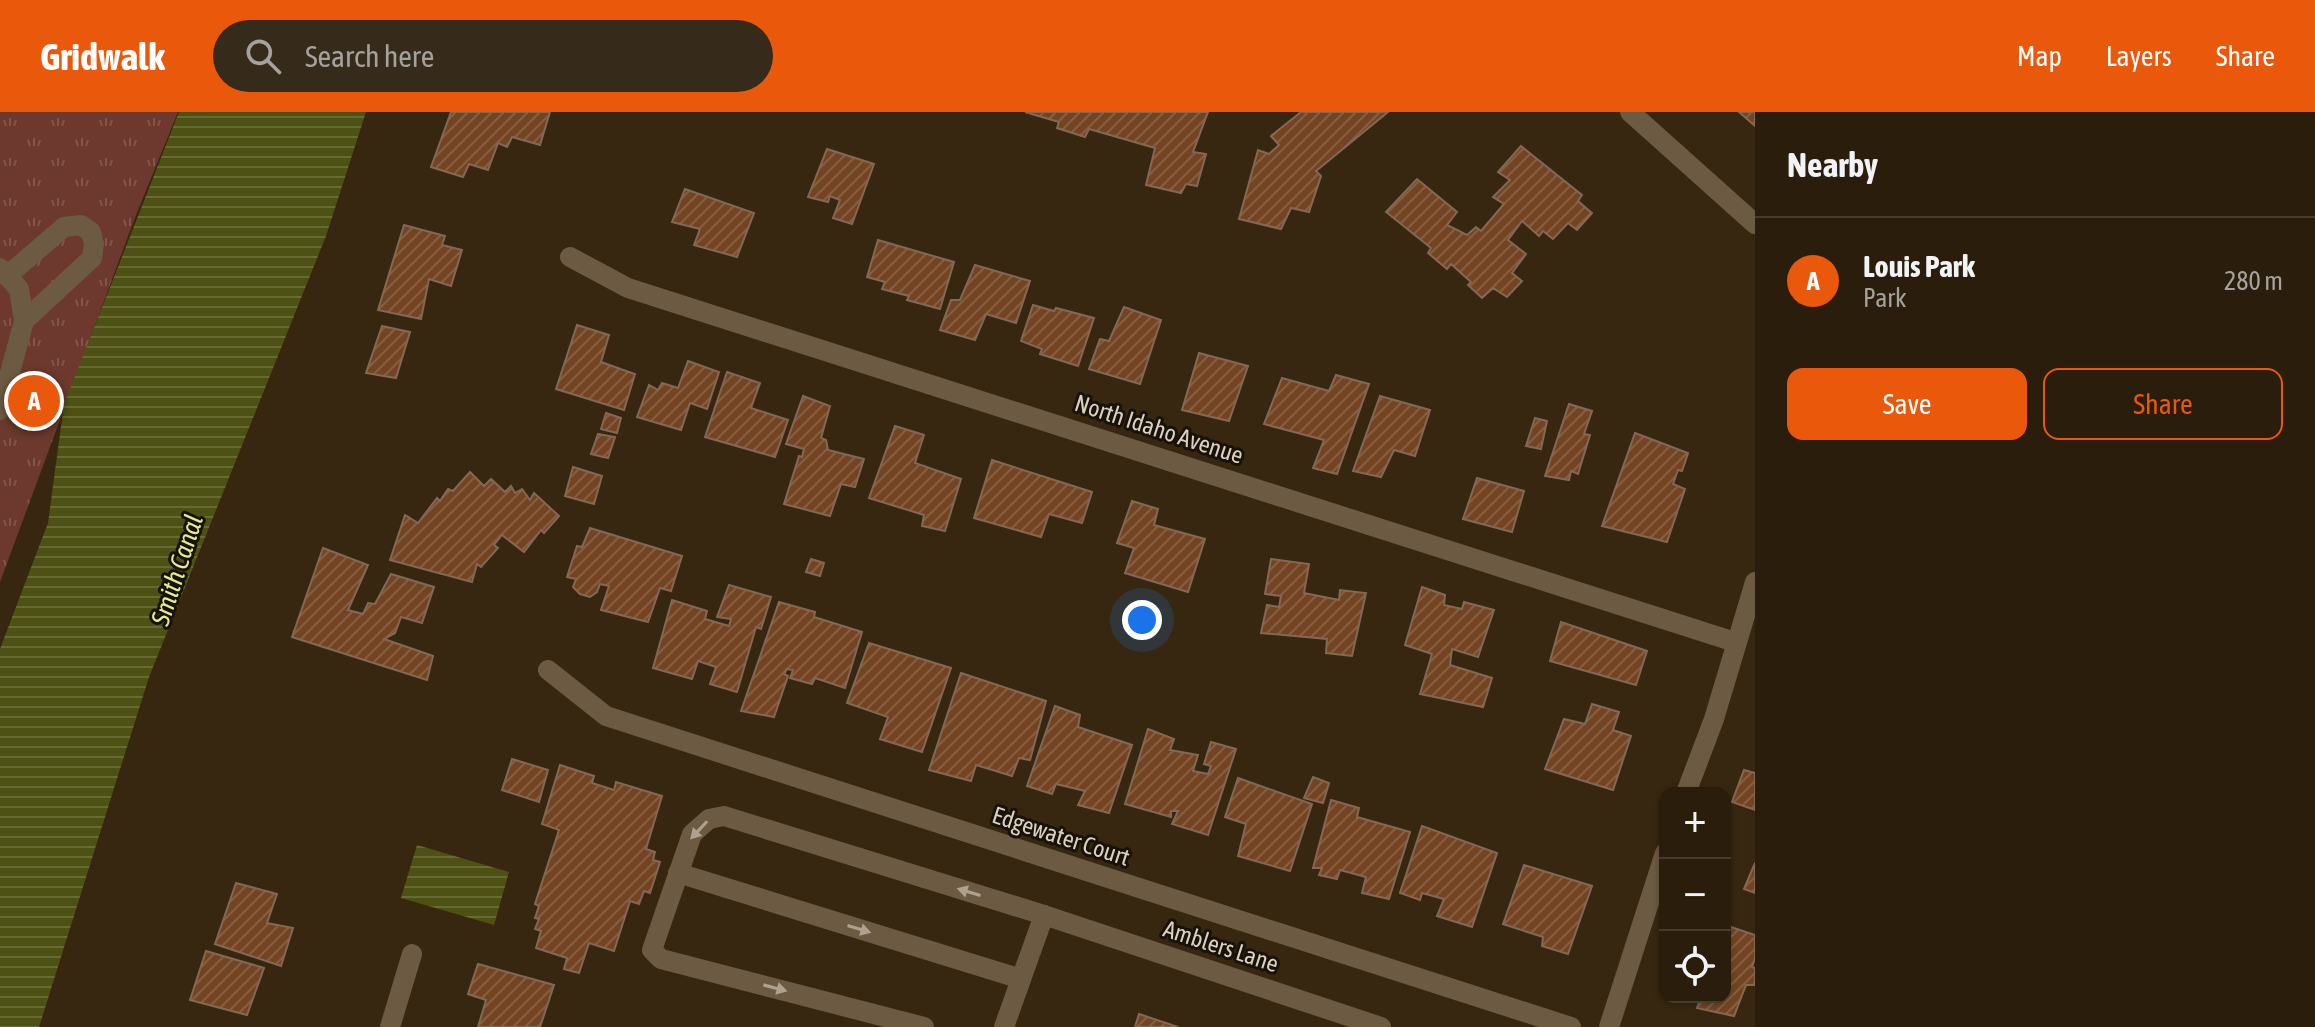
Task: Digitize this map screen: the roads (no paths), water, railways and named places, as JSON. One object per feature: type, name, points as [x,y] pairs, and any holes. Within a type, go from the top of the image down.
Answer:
[{"type":"street","points":[[1630,112],[1755,224]]},
{"type":"street","points":[[0,410],[24,321],[19,289],[4,272],[64,227],[81,225],[91,232],[94,244],[92,258],[24,321]]},
{"type":"street","name":"North Idaho Avenue","points":[[570,257],[628,288],[1735,642]]},
{"type":"street","points":[[1688,787],[1714,719],[1755,582]]},
{"type":"street","name":"Edgewater Court","points":[[548,670],[606,716],[1571,1027]]},
{"type":"street","name":"Amblers Lane","points":[[924,1027],[661,959],[652,950],[692,834],[709,819],[724,816],[1044,915],[1381,1027]]},
{"type":"street","points":[[1609,1027],[1663,859]]},
{"type":"street","points":[[678,873],[1021,979]]},
{"type":"street","points":[[1004,1027],[1044,915]]},
{"type":"street","points":[[390,1027],[412,954]]},
{"type":"water","name":"Smith Canal","points":[[179,112],[366,112],[326,236],[149,677],[39,1027],[0,1027],[0,649],[48,523],[64,404]]},
{"type":"water","points":[[417,845],[509,872],[494,925],[401,898]]},
{"type":"place","name":"Louis Park","points":[[34,401]]}]
